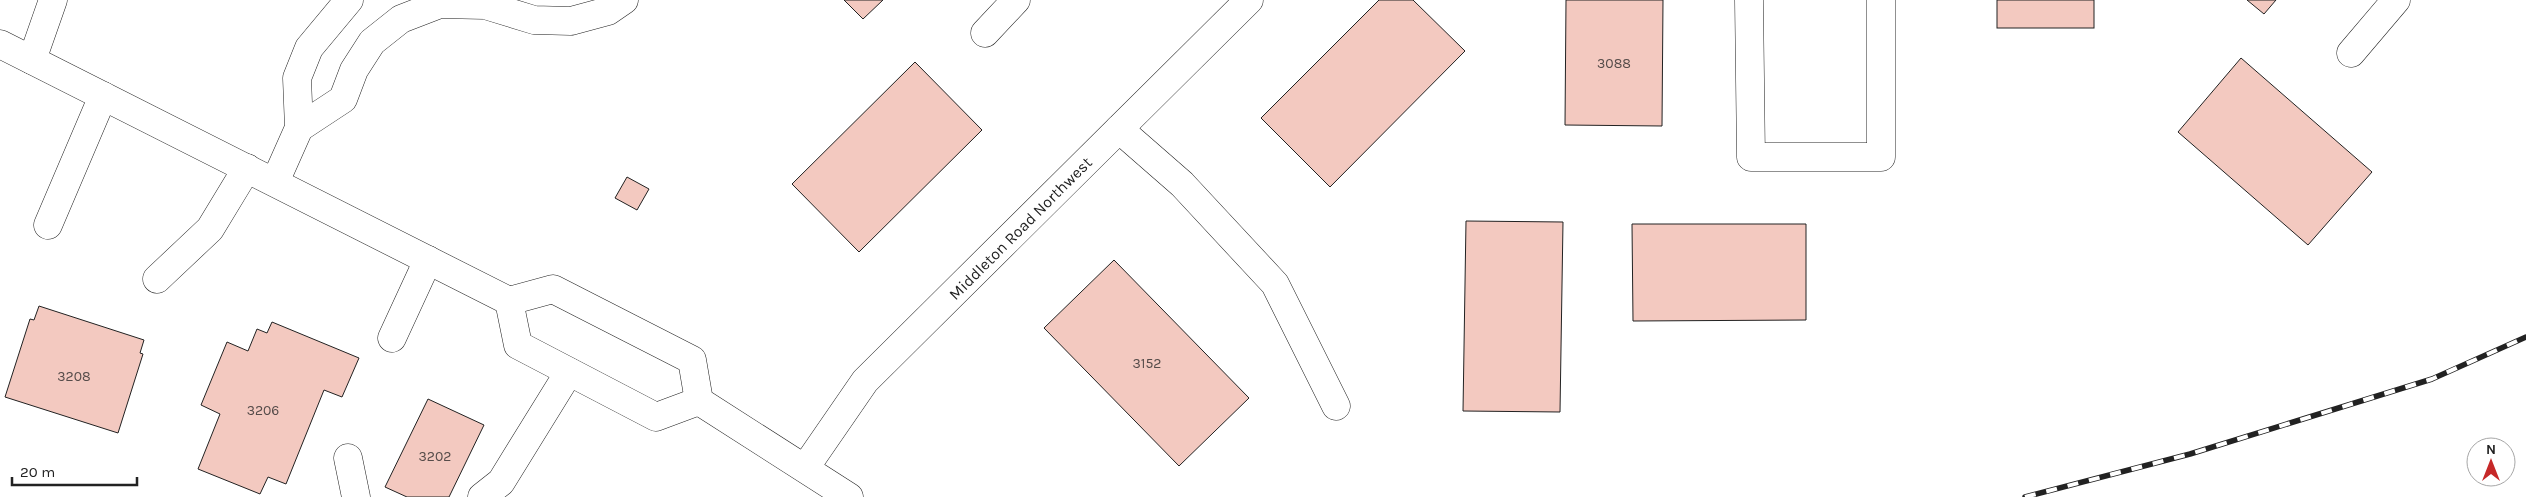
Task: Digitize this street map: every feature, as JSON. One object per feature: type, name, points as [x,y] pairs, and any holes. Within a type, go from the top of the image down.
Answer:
[{"type":"main road","points":[[32,60],[53,0]]},
{"type":"main road","points":[[275,182],[299,128],[297,78],[310,48],[349,0]]},
{"type":"main road","points":[[299,128],[343,99],[354,70],[372,42],[401,19],[440,4],[486,5],[534,20],[571,21],[608,11],[624,0]]},
{"type":"main road","points":[[985,32],[1016,0]]},
{"type":"main road","name":"Middleton Road Northwest","points":[[805,468],[865,381],[1249,0]]},
{"type":"main road","points":[[1750,0],[1751,157],[1881,157],[1881,0]]},
{"type":"main road","points":[[2351,53],[2396,0]]},
{"type":"main road","points":[[0,44],[248,168],[509,302],[553,289],[692,360],[699,401],[849,497]]},
{"type":"main road","points":[[48,224],[103,96]]},
{"type":"main road","points":[[1119,129],[1182,184],[1275,284],[1336,406]]},
{"type":"main road","points":[[157,279],[210,229],[248,168]]},
{"type":"main road","points":[[392,338],[428,260]]},
{"type":"main road","points":[[509,302],[518,345],[656,417],[699,401]]},
{"type":"main road","points":[[482,497],[501,482],[570,372]]},
{"type":"main road","points":[[348,458],[356,497]]},
{"type":"building","points":[[844,0],[883,0],[863,19]]},
{"type":"building","points":[[1379,0],[1413,0],[1465,51],[1330,187],[1261,118]]},
{"type":"building","points":[[1566,0],[1663,0],[1662,126],[1565,125]]},
{"type":"building","points":[[1997,0],[2094,0],[2094,28],[1997,28]]},
{"type":"building","points":[[2247,0],[2276,0],[2264,14]]},
{"type":"building","points":[[2241,58],[2372,172],[2308,245],[2178,132]]},
{"type":"building","points":[[915,62],[982,130],[859,252],[792,184]]},
{"type":"building","points":[[627,177],[649,189],[637,210],[615,198]]},
{"type":"building","points":[[1466,221],[1563,222],[1560,412],[1463,411]]},
{"type":"building","points":[[1632,224],[1806,224],[1806,320],[1633,321]]},
{"type":"building","points":[[1114,260],[1249,398],[1179,466],[1044,328]]},
{"type":"building","points":[[39,306],[144,340],[140,353],[143,354],[118,433],[5,397],[30,319],[34,320]]},
{"type":"building","points":[[272,322],[359,358],[342,397],[324,390],[286,484],[268,477],[260,494],[198,469],[220,414],[201,405],[227,342],[248,351],[257,329],[267,333]]},
{"type":"building","points":[[428,399],[484,425],[449,497],[407,497],[385,487]]},
{"type":"railway","points":[[2025,497],[2190,454],[2432,379],[2526,337]]}]
